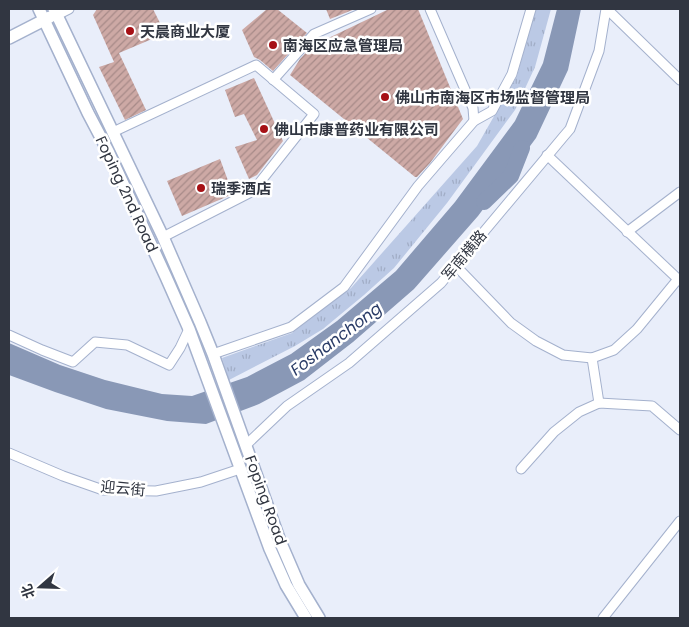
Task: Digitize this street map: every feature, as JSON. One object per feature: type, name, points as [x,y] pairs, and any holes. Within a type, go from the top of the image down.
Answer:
[{"type":"main road","name":"Foping 2nd Road","points":[[39,9],[148,236],[189,329],[209,382]]},
{"type":"main road","name":"Foping 2nd Road","points":[[55,12],[163,237],[200,322],[221,377]]},
{"type":"main road","points":[[9,38],[44,20],[55,12]]},
{"type":"main road","name":"Foping Road","points":[[221,377],[280,541],[299,585],[319,618]]},
{"type":"main road","name":"Foping Road","points":[[209,382],[270,549],[286,585],[306,618]]},
{"type":"street","points":[[55,12],[69,9]]},
{"type":"street","points":[[273,80],[314,34],[371,9]]},
{"type":"street","points":[[430,9],[473,108],[474,121]]},
{"type":"street","points":[[213,354],[291,327],[344,287],[418,186],[474,121],[492,111],[512,74],[531,9]]},
{"type":"street","points":[[607,9],[680,80]]},
{"type":"street","name":"军南横路","points":[[246,445],[287,406],[348,363],[396,324],[441,283],[456,266],[570,128],[599,51],[607,9]]},
{"type":"street","points":[[113,132],[256,65],[314,114],[253,191],[163,237]]},
{"type":"street","points":[[456,266],[511,323],[536,341],[563,355],[592,358],[614,350],[637,329],[679,280],[547,156]]},
{"type":"street","points":[[627,232],[680,192]]},
{"type":"street","points":[[9,335],[73,362],[96,342],[127,345],[169,365],[189,329]]},
{"type":"street","points":[[592,358],[599,403]]},
{"type":"street","points":[[521,469],[554,432],[579,412],[599,403],[652,406],[680,430]]},
{"type":"street","name":"迎云街","points":[[9,452],[63,476],[103,490],[156,491],[201,482],[240,469]]},
{"type":"street","points":[[603,618],[680,520]]},
{"type":"green space","points":[[535,9],[551,9],[535,67],[515,110],[447,203],[394,268],[323,329],[295,346],[229,380],[222,358],[292,333],[351,288],[477,146],[517,76]]},
{"type":"water","points":[[557,9],[581,9],[568,70],[536,138],[478,216],[414,289],[353,342],[304,380],[259,404],[206,424],[167,421],[106,409],[9,375],[9,343],[60,365],[105,380],[162,394],[192,396],[247,377],[291,354],[337,321],[396,271],[455,202],[515,121],[543,63]]},
{"type":"building","name":"天晨商业大厦","points":[[97,9],[153,9],[161,25],[159,36],[119,53],[146,110],[125,120],[99,67],[114,62],[93,15]]},
{"type":"building","name":"南海区应急管理局","points":[[267,9],[277,9],[307,33],[273,71],[254,57],[242,30]]},
{"type":"building","points":[[326,9],[355,9],[330,19]]},
{"type":"building","name":"佛山市南海区市场监督管理局","points":[[389,9],[418,9],[463,119],[417,177],[290,75],[300,59],[312,46]]},
{"type":"building","name":"佛山市康普药业有限公司","points":[[254,78],[283,141],[257,175],[249,179],[235,147],[257,140],[244,114],[235,117],[225,90]]},
{"type":"building","name":"瑞季酒店","points":[[220,159],[233,194],[182,216],[167,181]]},
{"type":"waterway","name":"Foshanchong","points":[[484,202],[511,176],[522,148]]},
{"type":"place","name":"天晨商业大厦","points":[[130,31]]},
{"type":"place","name":"南海区应急管理局","points":[[273,45]]},
{"type":"place","name":"佛山市南海区市场监督管理局","points":[[385,97]]},
{"type":"place","name":"佛山市康普药业有限公司","points":[[264,129]]},
{"type":"place","name":"瑞季酒店","points":[[201,188]]}]
